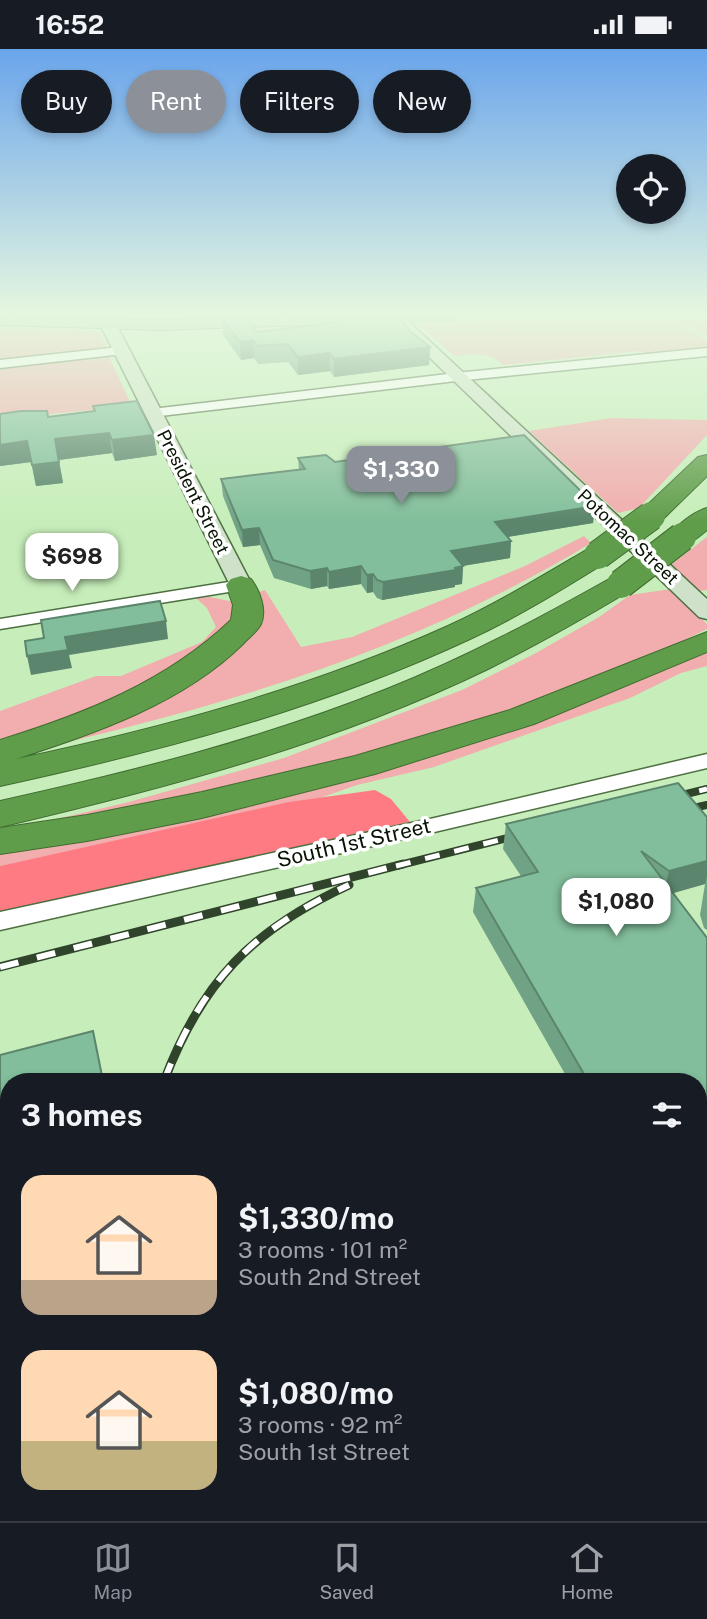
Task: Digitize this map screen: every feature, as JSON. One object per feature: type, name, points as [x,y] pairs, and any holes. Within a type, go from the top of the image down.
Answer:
[{"type":"highway","points":[[0,774],[132,745],[309,691],[460,631],[520,601],[598,555],[651,516],[707,462]]},
{"type":"highway","points":[[0,814],[185,769],[371,707],[448,676],[518,643],[621,584],[707,516]]},
{"type":"highway","points":[[0,752],[47,738],[116,711],[201,662],[246,623],[248,605],[241,585]]},
{"type":"highway","points":[[0,841],[87,828],[202,805],[374,763],[522,717],[707,641]]},
{"type":"street","name":"President Street","points":[[137,384],[241,585]]},
{"type":"street","points":[[152,413],[399,384]]},
{"type":"street","name":"Potomac Street","points":[[463,384],[707,612]]},
{"type":"street","points":[[0,624],[241,585]]},
{"type":"street","name":"South 1st Street","points":[[0,921],[430,826],[707,761]]},
{"type":"shaded area","points":[[0,384],[122,384],[132,406],[0,419]]},
{"type":"shaded area","points":[[612,418],[707,420],[707,435],[639,508],[618,513],[529,431]]},
{"type":"shaded area","points":[[584,536],[591,543],[523,582],[380,647],[232,698],[81,739],[5,756],[202,666],[253,594],[265,590],[301,647],[352,637],[525,566]]},
{"type":"shaded area","points":[[707,537],[707,590],[699,591],[671,565]]},
{"type":"shaded area","points":[[671,589],[707,624],[707,629],[632,666],[417,742],[138,811],[18,828],[129,802],[284,758],[462,690],[536,653],[599,617],[630,595]]},
{"type":"shaded area","points":[[210,597],[234,602],[241,617],[170,676],[0,747],[0,711],[96,676],[121,676],[202,642],[216,627],[207,608],[196,598]]},
{"type":"shaded area","points":[[707,650],[707,666],[681,673],[630,698],[434,767],[357,785],[320,798],[0,866],[0,846],[188,814]]},
{"type":"shaded area","points":[[375,790],[391,799],[410,822],[0,913],[0,866],[289,802]]},
{"type":"building","points":[[137,401],[154,435],[112,440],[109,433],[55,439],[59,462],[32,465],[27,441],[0,445],[0,414],[47,411],[48,417],[95,411],[93,406]]},
{"type":"building","points":[[524,435],[596,506],[495,522],[511,541],[451,551],[463,566],[455,568],[456,570],[383,582],[377,580],[373,574],[367,575],[361,566],[329,572],[327,568],[310,571],[273,560],[259,528],[242,530],[221,479],[305,469],[298,458],[326,455],[335,462]]},
{"type":"building","points":[[160,601],[166,621],[65,637],[68,650],[27,656],[25,641],[44,638],[41,620]]},
{"type":"building","points":[[678,783],[707,817],[707,861],[669,871],[641,851],[707,938],[707,1073],[583,1073],[476,888],[538,872],[506,824]]},
{"type":"building","points":[[93,1031],[101,1073],[0,1073],[0,1055]]},
{"type":"railway","points":[[670,798],[707,789]]},
{"type":"railway","points":[[680,811],[707,805]]},
{"type":"railway","points":[[396,866],[523,834]]},
{"type":"railway","points":[[0,967],[403,864]]},
{"type":"railway","points":[[167,1073],[195,1015],[234,962],[258,940],[285,921],[349,885]]}]
